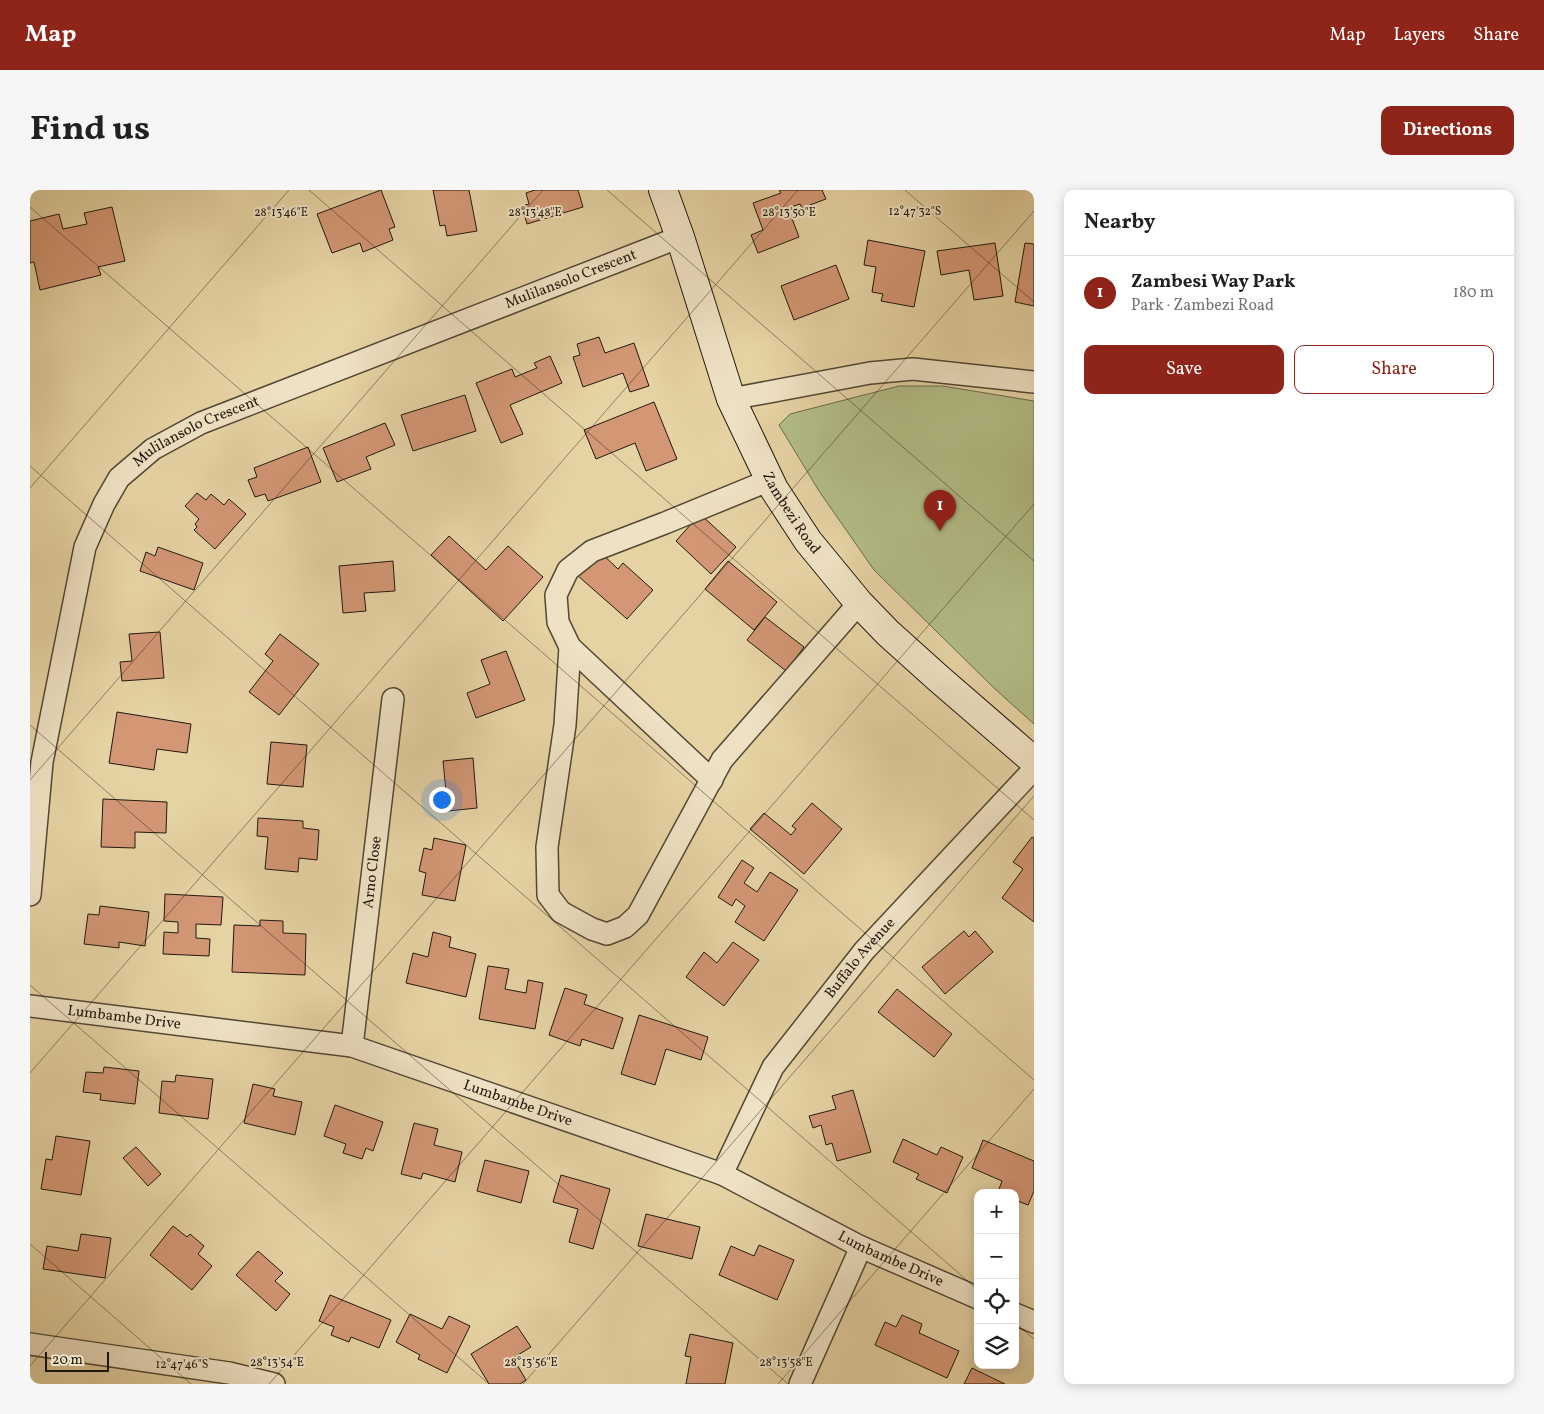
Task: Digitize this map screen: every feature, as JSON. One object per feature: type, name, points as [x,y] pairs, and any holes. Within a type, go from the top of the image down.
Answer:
[{"type":"main road","name":"Zambezi Road","points":[[663,190],[680,237],[731,399],[770,480],[808,541],[859,603],[888,633],[1034,761]]},
{"type":"street","name":"Mulilansolo Crescent","points":[[30,895],[42,762],[85,548],[104,504],[120,478],[154,449],[201,423],[680,237]]},
{"type":"street","points":[[731,399],[870,372],[913,369],[1034,382]]},
{"type":"street","points":[[712,780],[570,648],[558,622],[556,595],[568,570],[592,551],[770,480]]},
{"type":"street","points":[[570,648],[565,725],[547,847],[548,895],[561,912],[592,929],[607,934],[625,926],[638,915],[722,760],[859,603]]},
{"type":"street","name":"Arno Close","points":[[352,1046],[393,699]]},
{"type":"street","name":"Buffalo Avenue","points":[[722,1174],[773,1067],[779,1059],[864,951],[1034,769]]},
{"type":"street","name":"Lumbambe Drive","points":[[30,1006],[352,1046],[722,1174],[861,1247],[974,1296]]},
{"type":"street","points":[[800,1384],[861,1247]]},
{"type":"street","points":[[1019,1316],[1034,1322]]},
{"type":"street","points":[[30,1344],[229,1374],[274,1384]]},
{"type":"green space","points":[[899,386],[943,386],[1034,401],[1034,724],[995,689],[874,570],[819,491],[779,425],[790,414]]},
{"type":"building","points":[[381,190],[395,227],[389,229],[393,240],[363,252],[360,243],[332,253],[317,214]]},
{"type":"building","points":[[433,190],[469,190],[477,231],[447,236],[445,225],[440,226]]},
{"type":"building","points":[[535,190],[578,190],[583,207],[527,224],[522,206],[529,204],[526,193]]},
{"type":"building","points":[[779,190],[822,190],[826,199],[802,208],[800,204],[788,208],[799,237],[758,253],[751,235],[763,230],[753,203],[781,193]]},
{"type":"building","points":[[112,207],[125,261],[98,267],[101,275],[40,290],[34,262],[30,263],[30,221],[59,214],[63,229],[87,224],[84,213]]},
{"type":"building","points":[[868,240],[925,251],[914,307],[881,301],[883,294],[872,292],[876,267],[864,265]]},
{"type":"building","points":[[995,243],[1003,296],[974,300],[969,270],[941,275],[937,251]]},
{"type":"building","points":[[1025,243],[1034,244],[1034,306],[1015,302]]},
{"type":"building","points":[[836,265],[849,299],[794,320],[781,286]]},
{"type":"building","points":[[599,337],[605,353],[634,343],[649,386],[630,392],[623,373],[583,387],[573,357],[580,355],[577,344]]},
{"type":"building","points":[[550,356],[562,383],[510,405],[523,434],[501,443],[476,383],[512,369],[515,377],[537,368],[534,363]]},
{"type":"building","points":[[465,395],[476,431],[413,451],[401,415]]},
{"type":"building","points":[[654,402],[677,459],[646,471],[635,443],[596,459],[584,430]]},
{"type":"building","points":[[385,423],[395,445],[366,457],[371,469],[337,482],[323,448]]},
{"type":"building","points":[[308,447],[321,482],[268,501],[265,494],[255,497],[248,480],[257,477],[254,468]]},
{"type":"building","points":[[197,493],[206,500],[211,494],[224,505],[229,499],[246,514],[215,549],[194,530],[197,527],[195,524],[199,519],[185,506]]},
{"type":"building","points":[[700,514],[736,547],[711,574],[676,541]]},
{"type":"building","points":[[449,536],[486,570],[508,546],[543,577],[503,621],[431,555]]},
{"type":"building","points":[[158,547],[203,563],[194,590],[140,571],[146,552],[155,556]]},
{"type":"building","points":[[599,551],[618,569],[623,563],[653,590],[627,619],[577,575]]},
{"type":"building","points":[[393,561],[395,591],[364,593],[366,611],[343,613],[339,566]]},
{"type":"building","points":[[728,561],[777,602],[754,630],[705,589]]},
{"type":"building","points":[[765,617],[804,647],[786,671],[747,640]]},
{"type":"building","points":[[160,632],[164,678],[122,681],[120,662],[132,661],[129,634]]},
{"type":"building","points":[[280,634],[319,664],[279,715],[249,692],[273,661],[265,654]]},
{"type":"building","points":[[506,651],[525,700],[476,718],[467,693],[490,684],[481,660]]},
{"type":"building","points":[[117,712],[191,724],[187,753],[157,749],[154,770],[109,763]]},
{"type":"building","points":[[271,742],[307,745],[303,787],[267,784]]},
{"type":"building","points":[[473,758],[477,808],[448,811],[443,761]]},
{"type":"building","points":[[103,799],[167,802],[166,833],[135,832],[135,848],[101,847]]},
{"type":"building","points":[[812,803],[842,829],[804,874],[750,829],[764,813],[791,835],[796,829],[792,826]]},
{"type":"building","points":[[258,818],[303,821],[303,828],[319,830],[317,860],[299,858],[298,872],[265,869],[268,837],[257,836]]},
{"type":"building","points":[[1032,837],[1034,838],[1034,922],[1002,898],[1023,869],[1013,862]]},
{"type":"building","points":[[434,838],[466,845],[455,901],[422,895],[426,873],[419,871],[424,848],[432,850]]},
{"type":"building","points":[[742,860],[754,868],[744,883],[757,892],[770,872],[798,890],[764,941],[735,922],[745,906],[736,899],[732,906],[718,897]]},
{"type":"building","points":[[165,894],[223,897],[221,925],[196,924],[196,938],[210,939],[209,956],[163,954],[164,932],[178,933],[178,922],[164,921]]},
{"type":"building","points":[[100,906],[149,912],[145,946],[119,942],[119,948],[84,944],[88,914],[99,915]]},
{"type":"building","points":[[260,920],[283,921],[283,933],[306,934],[305,975],[232,972],[234,925],[260,926]]},
{"type":"building","points":[[964,931],[969,937],[975,931],[993,952],[945,994],[922,967]]},
{"type":"building","points":[[433,932],[451,937],[449,947],[476,954],[466,997],[406,983],[413,953],[428,957]]},
{"type":"building","points":[[733,942],[759,960],[724,1006],[686,977],[704,952],[717,963]]},
{"type":"building","points":[[488,966],[509,969],[505,989],[526,993],[528,980],[543,983],[535,1029],[479,1019]]},
{"type":"building","points":[[565,988],[587,995],[584,1004],[623,1018],[613,1049],[582,1039],[580,1046],[549,1035]]},
{"type":"building","points":[[897,989],[952,1034],[934,1057],[878,1012]]},
{"type":"building","points":[[639,1015],[708,1037],[701,1060],[666,1049],[655,1085],[621,1074]]},
{"type":"building","points":[[104,1067],[139,1071],[135,1104],[100,1100],[101,1094],[83,1092],[86,1072],[103,1073]]},
{"type":"building","points":[[176,1075],[213,1079],[208,1119],[159,1113],[162,1081],[175,1082]]},
{"type":"building","points":[[253,1084],[275,1089],[273,1096],[302,1102],[295,1135],[244,1123]]},
{"type":"building","points":[[853,1090],[871,1152],[837,1161],[832,1143],[826,1145],[821,1125],[813,1128],[809,1116],[836,1109],[832,1096]]},
{"type":"building","points":[[335,1105],[383,1122],[373,1151],[366,1148],[362,1159],[343,1153],[346,1144],[324,1136]]},
{"type":"building","points":[[414,1123],[438,1129],[434,1145],[462,1152],[455,1182],[423,1173],[421,1179],[401,1174]]},
{"type":"building","points":[[56,1136],[90,1141],[81,1195],[41,1189],[46,1159],[52,1160]]},
{"type":"building","points":[[903,1139],[937,1155],[941,1147],[963,1157],[947,1193],[916,1179],[919,1174],[893,1162]]},
{"type":"building","points":[[983,1140],[1034,1161],[1034,1191],[1028,1205],[1019,1202],[1019,1189],[999,1189],[1002,1181],[972,1168]]},
{"type":"building","points":[[136,1147],[161,1174],[148,1186],[123,1158]]},
{"type":"building","points":[[485,1160],[529,1171],[521,1203],[477,1191]]},
{"type":"building","points":[[561,1175],[610,1189],[593,1249],[569,1242],[578,1209],[553,1202]]},
{"type":"building","points":[[646,1214],[700,1227],[692,1259],[638,1246]]},
{"type":"building","points":[[173,1226],[187,1237],[190,1234],[204,1246],[198,1254],[212,1266],[192,1290],[150,1255]]},
{"type":"building","points":[[81,1234],[111,1238],[105,1278],[43,1269],[47,1246],[78,1251]]},
{"type":"building","points":[[759,1245],[794,1260],[777,1300],[719,1275],[731,1246],[754,1256]]},
{"type":"building","points":[[258,1251],[283,1273],[275,1281],[290,1294],[276,1311],[236,1275]]},
{"type":"building","points":[[330,1295],[391,1320],[379,1348],[351,1337],[349,1342],[331,1335],[334,1327],[319,1321]]},
{"type":"building","points":[[410,1314],[442,1329],[449,1316],[470,1326],[447,1373],[418,1359],[420,1355],[396,1342]]},
{"type":"building","points":[[902,1315],[922,1324],[919,1333],[959,1351],[947,1378],[875,1345],[885,1322],[896,1327]]},
{"type":"building","points":[[517,1326],[531,1347],[513,1358],[526,1380],[520,1384],[489,1384],[471,1354]]},
{"type":"building","points":[[690,1334],[733,1343],[725,1384],[686,1384],[691,1357],[685,1356]]},
{"type":"building","points":[[972,1368],[1005,1384],[964,1384]]},
{"type":"place","name":"Zambesi Way Park","points":[[940,531]]}]
